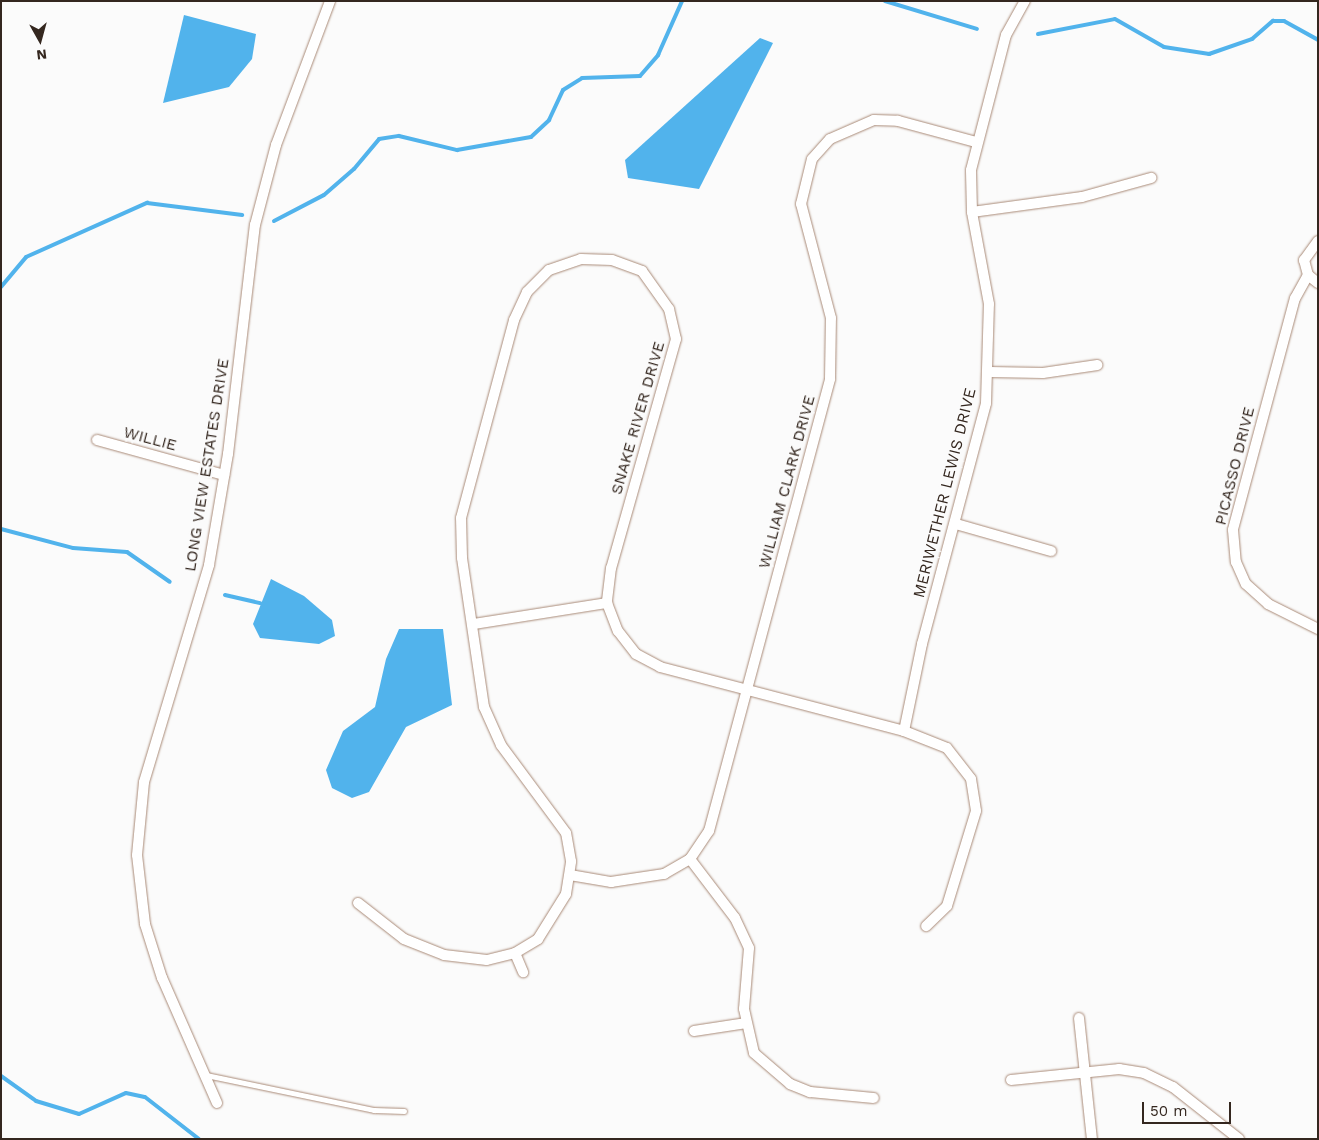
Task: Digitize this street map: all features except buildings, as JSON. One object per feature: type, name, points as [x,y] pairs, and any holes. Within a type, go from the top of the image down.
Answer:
[{"type":"street","name":"LONG VIEW ESTATES DRIVE","points":[[217,1104],[201,1074],[148,934],[137,855],[144,782],[209,565],[224,475],[255,224],[276,145],[330,1]]},
{"type":"street","name":"MERIWETHER LEWIS DRIVE","points":[[904,731],[922,644],[956,524],[990,372],[986,276],[972,212],[976,142],[1006,35],[1025,1]]},
{"type":"street","name":"WILLIAM CLARK DRIVE","points":[[570,875],[611,882],[638,880],[664,874],[690,859],[709,831],[830,380],[831,318],[801,204],[812,159],[830,139],[874,120],[898,121],[976,142]]},
{"type":"street","points":[[972,212],[1082,197],[1150,178]]},
{"type":"street","points":[[1318,241],[1306,252],[1308,275],[1318,283]]},
{"type":"street","name":"SNAKE RIVER DRIVE","points":[[358,903],[388,929],[444,955],[487,960],[515,953],[549,926],[570,875],[566,833],[492,727],[484,707],[474,624],[462,558],[461,518],[514,320],[527,292],[549,270],[581,259],[612,260],[642,271],[669,309],[676,338],[611,568],[607,603],[618,631],[647,661],[745,692],[904,731],[947,748],[961,763],[975,792],[974,827],[947,906],[926,926]]},
{"type":"street","name":"PICASSO DRIVE","points":[[1308,275],[1294,298],[1233,530],[1236,562],[1246,584],[1268,604],[1318,629]]},
{"type":"street","points":[[990,372],[1043,373],[1097,365]]},
{"type":"street","name":"WILLIE","points":[[97,440],[224,475]]},
{"type":"street","points":[[956,524],[1051,551]]},
{"type":"street","points":[[474,624],[607,603]]},
{"type":"street","points":[[690,859],[736,918],[749,948],[746,1023],[754,1053],[790,1084],[837,1098],[874,1098]]},
{"type":"street","points":[[515,953],[523,972]]},
{"type":"street","points":[[1079,1018],[1088,1072],[1092,1139]]},
{"type":"street","points":[[694,1031],[746,1023]]},
{"type":"street","points":[[1011,1080],[1119,1069],[1144,1073],[1172,1087],[1239,1139]]},
{"type":"lane","points":[[201,1074],[374,1110],[404,1110]]},
{"type":"water","points":[[184,15],[256,34],[252,59],[229,87],[163,103]]},
{"type":"water","points":[[760,38],[773,43],[699,189],[628,178],[625,160]]},
{"type":"water","points":[[271,579],[304,596],[332,620],[335,636],[319,644],[260,638],[253,624]]},
{"type":"water","points":[[399,629],[443,629],[452,705],[406,727],[369,792],[352,798],[332,788],[326,770],[343,731],[375,707],[386,659]]},
{"type":"waterway","points":[[274,221],[324,195],[354,169],[379,139],[399,136],[457,150],[531,137],[549,120],[563,90],[582,78],[640,76],[658,55],[682,1]]},
{"type":"waterway","points":[[885,1],[977,29]]},
{"type":"waterway","points":[[1038,34],[1115,19],[1164,47],[1209,54],[1252,39],[1273,21],[1284,21],[1318,40]]},
{"type":"waterway","points":[[1,287],[26,257],[147,203],[242,215]]},
{"type":"waterway","points":[[1,529],[73,548],[127,552],[170,582]]},
{"type":"waterway","points":[[225,595],[260,603]]},
{"type":"waterway","points":[[1,1076],[36,1101],[79,1114],[126,1093],[145,1097],[199,1139]]}]
